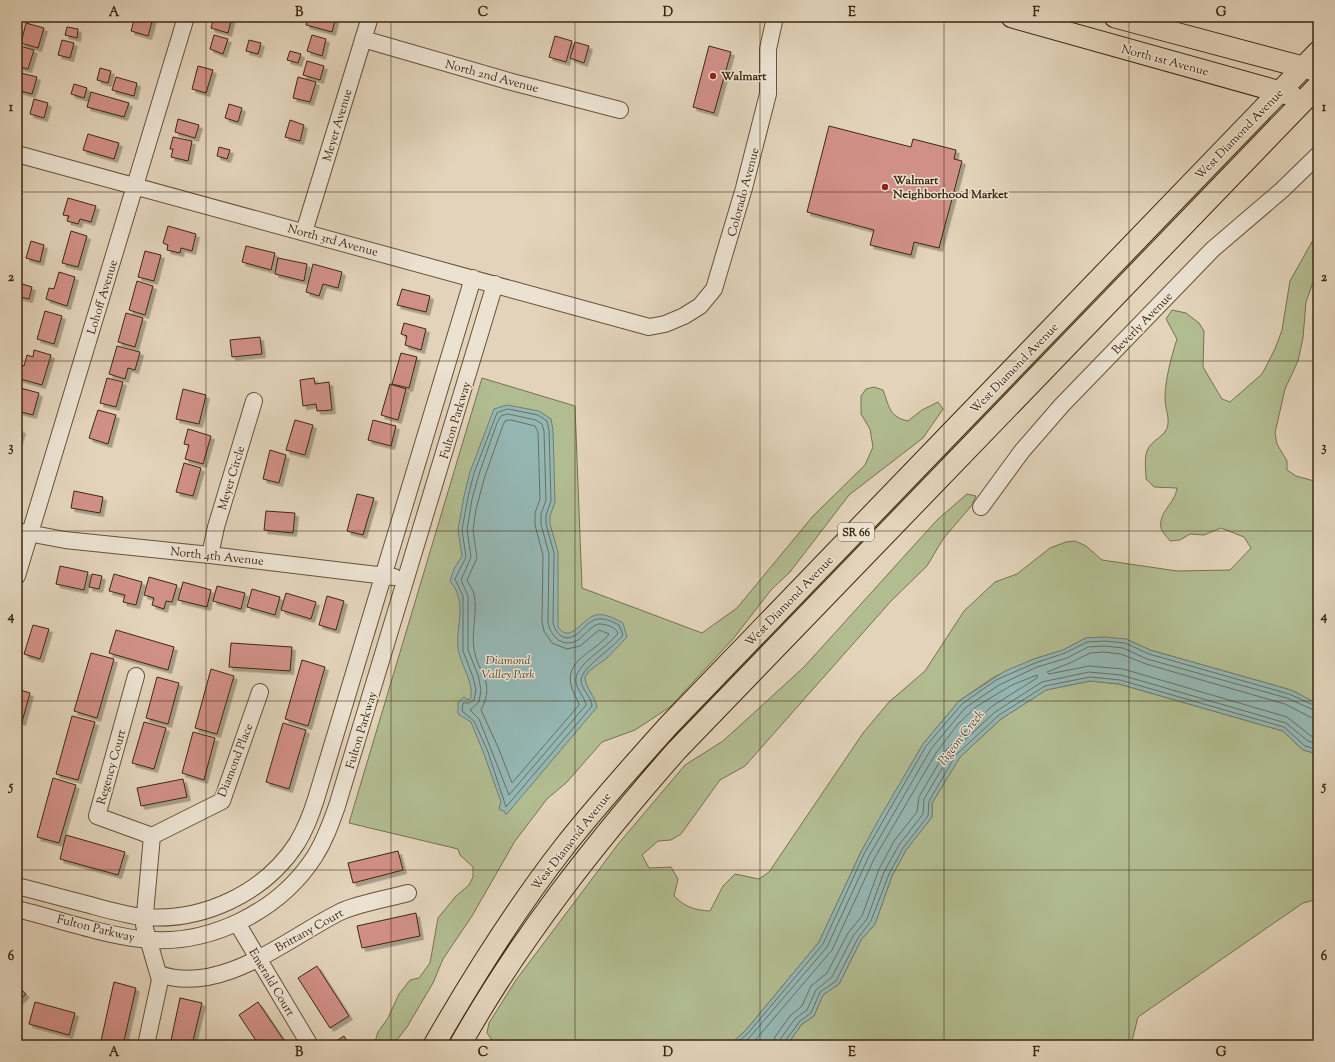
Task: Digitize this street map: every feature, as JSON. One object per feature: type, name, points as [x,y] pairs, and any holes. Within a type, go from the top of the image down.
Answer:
[{"type":"main road","name":"North 1st Avenue","points":[[1012,17],[1280,92],[1314,96]]},
{"type":"main road","points":[[1115,17],[1153,22],[1310,69]]},
{"type":"main road","name":"West Diamond Avenue","points":[[434,1045],[464,992],[508,924],[564,847],[609,792],[669,725],[1280,92],[1310,69],[1318,52]]},
{"type":"main road","name":"West Diamond Avenue","points":[[460,1045],[512,960],[544,912],[622,812],[677,750],[1314,96]]},
{"type":"street","name":"Lohoff Avenue","points":[[17,576],[23,532],[136,186],[186,17]]},
{"type":"street","name":"Meyer Avenue","points":[[304,232],[370,17]]},
{"type":"street","name":"Colorado Avenue","points":[[649,327],[665,324],[684,316],[700,306],[714,289],[744,188],[768,94],[768,49],[775,17]]},
{"type":"street","name":"North 2nd Avenue","points":[[364,39],[512,82],[620,110]]},
{"type":"street","name":"North 3rd Avenue","points":[[17,154],[649,327]]},
{"type":"street","name":"Beverly Avenue","points":[[981,507],[1022,451],[1062,405],[1213,249],[1282,190],[1318,155]]},
{"type":"street","name":"Fulton Parkway","points":[[17,886],[124,914],[144,917],[198,914],[228,903],[244,894],[274,871],[297,843],[309,821],[316,799],[474,278]]},
{"type":"street","name":"Fulton Parkway","points":[[17,909],[120,936],[148,940],[202,936],[237,923],[256,912],[290,887],[316,855],[329,830],[352,760],[405,579],[457,413],[495,284]]},
{"type":"street","name":"Meyer Circle","points":[[210,554],[216,527],[254,401]]},
{"type":"street","name":"North 4th Avenue","points":[[23,532],[65,540],[210,554],[405,579]]},
{"type":"street","name":"Regency Court","points":[[136,676],[97,816],[152,836]]},
{"type":"street","name":"Diamond Place","points":[[152,836],[222,801],[260,692]]},
{"type":"street","points":[[146,1045],[160,980],[144,925],[152,836]]},
{"type":"street","name":"Brittany Court","points":[[159,974],[167,977],[201,979],[238,968],[258,959],[342,911],[408,893]]},
{"type":"street","name":"Emerald Court","points":[[237,923],[308,1042]]},
{"type":"green space","points":[[1318,231],[1318,268],[1306,302],[1303,338],[1298,361],[1285,389],[1275,433],[1277,444],[1287,461],[1287,470],[1296,476],[1318,482],[1318,704],[1291,690],[1150,650],[1126,639],[1086,638],[1063,650],[1034,659],[994,677],[959,701],[923,744],[861,852],[819,942],[746,1030],[730,1045],[502,1045],[494,1043],[487,1033],[489,1023],[516,980],[619,843],[685,765],[723,741],[804,667],[937,520],[967,494],[976,496],[972,505],[943,539],[927,566],[891,601],[745,766],[720,780],[681,834],[671,840],[658,841],[642,855],[649,868],[671,867],[678,879],[674,896],[682,903],[694,909],[710,911],[723,886],[735,874],[759,879],[769,872],[863,733],[889,702],[925,671],[964,611],[995,582],[1017,574],[1050,548],[1066,542],[1075,541],[1086,546],[1102,560],[1177,571],[1230,570],[1251,548],[1244,537],[1221,528],[1204,535],[1190,534],[1180,540],[1170,541],[1163,533],[1161,522],[1164,513],[1176,494],[1177,488],[1154,487],[1146,479],[1145,461],[1147,451],[1149,447],[1165,432],[1168,424],[1165,399],[1166,384],[1177,339],[1166,319],[1172,310],[1186,313],[1199,323],[1204,331],[1203,367],[1222,399],[1230,402],[1262,374],[1275,349],[1282,330],[1290,281]]},
{"type":"green space","name":"Diamond Valley Park","points":[[482,378],[575,406],[582,588],[702,633],[737,608],[813,516],[865,465],[873,447],[870,429],[861,414],[861,396],[866,389],[874,387],[883,390],[893,414],[908,421],[922,410],[938,402],[943,409],[923,438],[849,495],[790,572],[771,590],[733,639],[670,707],[635,730],[602,742],[567,782],[547,799],[515,841],[472,916],[443,959],[433,983],[407,1027],[393,1045],[374,1045],[378,1032],[388,1018],[399,994],[410,980],[419,978],[430,963],[438,918],[455,897],[469,885],[473,877],[473,867],[460,855],[458,849],[349,823]]},
{"type":"green space","points":[[1090,681],[1119,684],[1283,731],[1303,750],[1318,754],[1318,899],[1303,903],[1138,1017],[1131,1045],[787,1045],[802,1024],[814,1016],[823,995],[839,984],[861,940],[875,924],[892,876],[906,850],[932,817],[932,803],[960,757],[1001,719],[1046,690]]},
{"type":"water","points":[[507,405],[539,411],[551,419],[553,430],[555,502],[550,516],[550,524],[558,552],[558,627],[563,632],[572,632],[591,617],[603,615],[623,623],[627,637],[607,658],[589,671],[585,677],[585,681],[597,707],[506,815],[504,811],[500,810],[499,808],[501,802],[471,722],[458,714],[458,702],[464,697],[468,700],[471,698],[471,686],[459,653],[459,599],[456,590],[450,581],[454,569],[462,556],[458,530],[470,472],[494,409]]},
{"type":"water","name":"Pigeon Creek","points":[[1105,637],[1126,639],[1150,650],[1291,690],[1318,704],[1318,754],[1303,750],[1283,731],[1119,684],[1090,681],[1046,690],[1001,719],[960,757],[932,803],[932,817],[906,850],[892,876],[875,924],[861,940],[839,984],[823,995],[814,1016],[802,1024],[787,1045],[730,1045],[746,1030],[819,942],[861,852],[879,819],[923,744],[959,701],[1005,671],[1034,659],[1063,650],[1086,638]]},
{"type":"building","points":[[135,17],[153,18],[148,36],[131,31]]},
{"type":"building","points":[[209,17],[232,17],[228,33],[211,28],[213,21],[208,20]]},
{"type":"building","points":[[308,17],[336,17],[332,32],[306,25]]},
{"type":"building","points":[[26,23],[44,28],[38,48],[21,43]]},
{"type":"building","points":[[67,27],[78,29],[77,38],[65,35]]},
{"type":"building","points":[[214,35],[228,39],[223,54],[210,49]]},
{"type":"building","points":[[312,35],[326,39],[322,56],[307,51]]},
{"type":"building","points":[[555,36],[572,41],[566,62],[549,57]]},
{"type":"building","points":[[62,40],[74,43],[70,58],[58,55]]},
{"type":"building","points":[[249,40],[261,43],[258,54],[246,51]]},
{"type":"building","points":[[575,42],[589,46],[584,63],[570,58]]},
{"type":"building","points":[[20,46],[34,50],[28,69],[17,66],[17,57]]},
{"type":"building","name":"Walmart","points":[[709,46],[731,52],[714,113],[693,107]]},
{"type":"building","points":[[290,51],[301,54],[298,63],[287,60]]},
{"type":"building","points":[[307,61],[324,66],[320,80],[303,75]]},
{"type":"building","points":[[198,66],[213,70],[206,93],[192,89]]},
{"type":"building","points":[[100,68],[111,71],[108,83],[97,80]]},
{"type":"building","points":[[17,72],[37,77],[32,94],[17,90]]},
{"type":"building","points":[[116,77],[137,83],[134,96],[112,90]]},
{"type":"building","points":[[298,77],[316,82],[310,102],[293,98]]},
{"type":"building","points":[[74,84],[87,88],[84,98],[71,94]]},
{"type":"building","points":[[91,92],[129,103],[124,117],[87,107]]},
{"type":"building","points":[[34,99],[48,103],[44,118],[30,114]]},
{"type":"building","points":[[229,104],[242,108],[238,122],[225,118]]},
{"type":"building","points":[[178,119],[199,125],[195,138],[175,132]]},
{"type":"building","points":[[290,120],[304,125],[300,141],[285,137]]},
{"type":"building","name":"Walmart Neighborhood Market","points":[[829,126],[911,147],[913,139],[956,150],[954,159],[962,161],[939,248],[914,242],[911,255],[870,245],[874,230],[807,212]]},
{"type":"building","points":[[88,134],[119,143],[114,159],[83,150]]},
{"type":"building","points":[[173,137],[192,141],[188,161],[171,157],[173,149],[170,149]]},
{"type":"building","points":[[219,147],[230,150],[227,159],[217,156]]},
{"type":"building","points":[[68,198],[96,206],[91,222],[80,219],[78,224],[67,221],[69,216],[63,215]]},
{"type":"building","points":[[168,226],[196,234],[192,251],[181,248],[180,253],[167,250],[168,245],[163,243]]},
{"type":"building","points":[[71,231],[87,236],[78,267],[62,263]]},
{"type":"building","points":[[31,241],[44,245],[40,262],[26,258]]},
{"type":"building","points":[[246,246],[275,253],[271,270],[242,262]]},
{"type":"building","points":[[145,251],[161,255],[154,281],[138,277]]},
{"type":"building","points":[[278,258],[307,264],[304,281],[275,274]]},
{"type":"building","points":[[313,264],[342,272],[338,288],[323,284],[319,296],[306,292]]},
{"type":"building","points":[[59,272],[75,277],[67,306],[46,299],[49,288],[54,289]]},
{"type":"building","points":[[137,281],[153,286],[145,315],[129,310]]},
{"type":"building","points":[[19,283],[32,287],[29,299],[17,296]]},
{"type":"building","points":[[402,289],[430,296],[426,312],[397,305]]},
{"type":"building","points":[[45,311],[62,316],[54,344],[37,339]]},
{"type":"building","points":[[126,313],[143,318],[135,347],[118,342]]},
{"type":"building","points":[[404,323],[426,329],[421,350],[405,345],[407,336],[401,334]]},
{"type":"building","points":[[260,337],[262,354],[232,357],[230,340]]},
{"type":"building","points":[[117,346],[140,352],[135,370],[128,368],[125,379],[109,374]]},
{"type":"building","points":[[34,350],[51,355],[42,385],[17,378],[18,364],[24,366],[27,355],[33,357]]},
{"type":"building","points":[[401,353],[417,357],[409,388],[392,384]]},
{"type":"building","points":[[107,378],[123,382],[116,407],[100,403]]},
{"type":"building","points":[[314,378],[315,384],[329,382],[332,410],[317,411],[316,404],[303,406],[300,380]]},
{"type":"building","points":[[390,384],[406,389],[398,420],[381,415]]},
{"type":"building","points":[[17,387],[39,393],[33,415],[17,411]]},
{"type":"building","points":[[183,389],[206,395],[199,424],[176,419]]},
{"type":"building","points":[[98,410],[116,415],[108,444],[89,438]]},
{"type":"building","points":[[295,420],[313,425],[305,455],[286,450]]},
{"type":"building","points":[[373,420],[396,426],[391,446],[368,440]]},
{"type":"building","points":[[17,428],[22,430],[17,447]]},
{"type":"building","points":[[188,429],[211,436],[203,464],[185,459],[189,445],[184,444]]},
{"type":"building","points":[[270,450],[286,455],[279,483],[263,479]]},
{"type":"building","points":[[184,463],[201,468],[193,496],[176,492]]},
{"type":"building","points":[[74,491],[103,497],[100,513],[71,508]]},
{"type":"building","points":[[357,494],[374,498],[363,535],[347,531]]},
{"type":"building","points":[[266,511],[295,513],[293,533],[264,530]]},
{"type":"building","points":[[60,566],[88,572],[84,590],[56,584]]},
{"type":"building","points":[[92,574],[102,576],[99,589],[89,587]]},
{"type":"building","points":[[114,574],[142,582],[136,605],[123,602],[125,595],[109,591]]},
{"type":"building","points":[[149,577],[177,585],[172,602],[166,601],[164,609],[152,605],[154,598],[144,595]]},
{"type":"building","points":[[183,582],[211,590],[207,607],[178,600]]},
{"type":"building","points":[[217,586],[245,593],[241,609],[213,601]]},
{"type":"building","points":[[252,589],[280,597],[275,615],[247,607]]},
{"type":"building","points":[[286,593],[316,602],[311,619],[281,610]]},
{"type":"building","points":[[327,596],[344,601],[336,630],[319,625]]},
{"type":"building","points":[[33,625],[49,629],[40,659],[24,654]]},
{"type":"building","points":[[116,630],[174,647],[168,670],[109,653]]},
{"type":"building","points":[[231,643],[292,647],[290,671],[229,667]]},
{"type":"building","points":[[91,653],[114,659],[97,718],[74,711]]},
{"type":"building","points":[[302,660],[325,667],[308,726],[285,719]]},
{"type":"building","points":[[211,669],[234,676],[217,734],[195,728]]},
{"type":"building","points":[[157,677],[179,683],[168,724],[146,718]]},
{"type":"building","points":[[17,689],[30,693],[22,722],[17,720]]},
{"type":"building","points":[[72,716],[95,722],[78,780],[56,774]]},
{"type":"building","points":[[144,722],[166,728],[154,769],[132,763]]},
{"type":"building","points":[[283,723],[306,730],[289,789],[266,782]]},
{"type":"building","points":[[193,732],[215,738],[204,780],[182,773]]},
{"type":"building","points":[[53,778],[76,785],[59,843],[37,837]]},
{"type":"building","points":[[183,779],[187,797],[141,806],[137,788]]},
{"type":"building","points":[[66,835],[125,852],[118,875],[60,859]]},
{"type":"building","points":[[398,851],[403,870],[353,883],[348,863]]},
{"type":"building","points":[[416,913],[420,936],[362,948],[357,926]]},
{"type":"building","points":[[317,966],[349,1016],[330,1028],[298,978]]},
{"type":"building","points":[[114,982],[136,988],[123,1045],[101,1041]]},
{"type":"building","points":[[17,986],[26,994],[17,1003]]},
{"type":"building","points":[[180,998],[202,1003],[192,1045],[170,1045]]},
{"type":"building","points":[[35,1002],[75,1013],[69,1035],[29,1024]]},
{"type":"building","points":[[258,1002],[287,1045],[259,1045],[239,1015]]},
{"type":"building","points":[[344,1036],[349,1045],[330,1045]]},
{"type":"place","name":"Walmart","points":[[713,76]]},
{"type":"place","name":"Walmart Neighborhood Market","points":[[885,187]]}]
